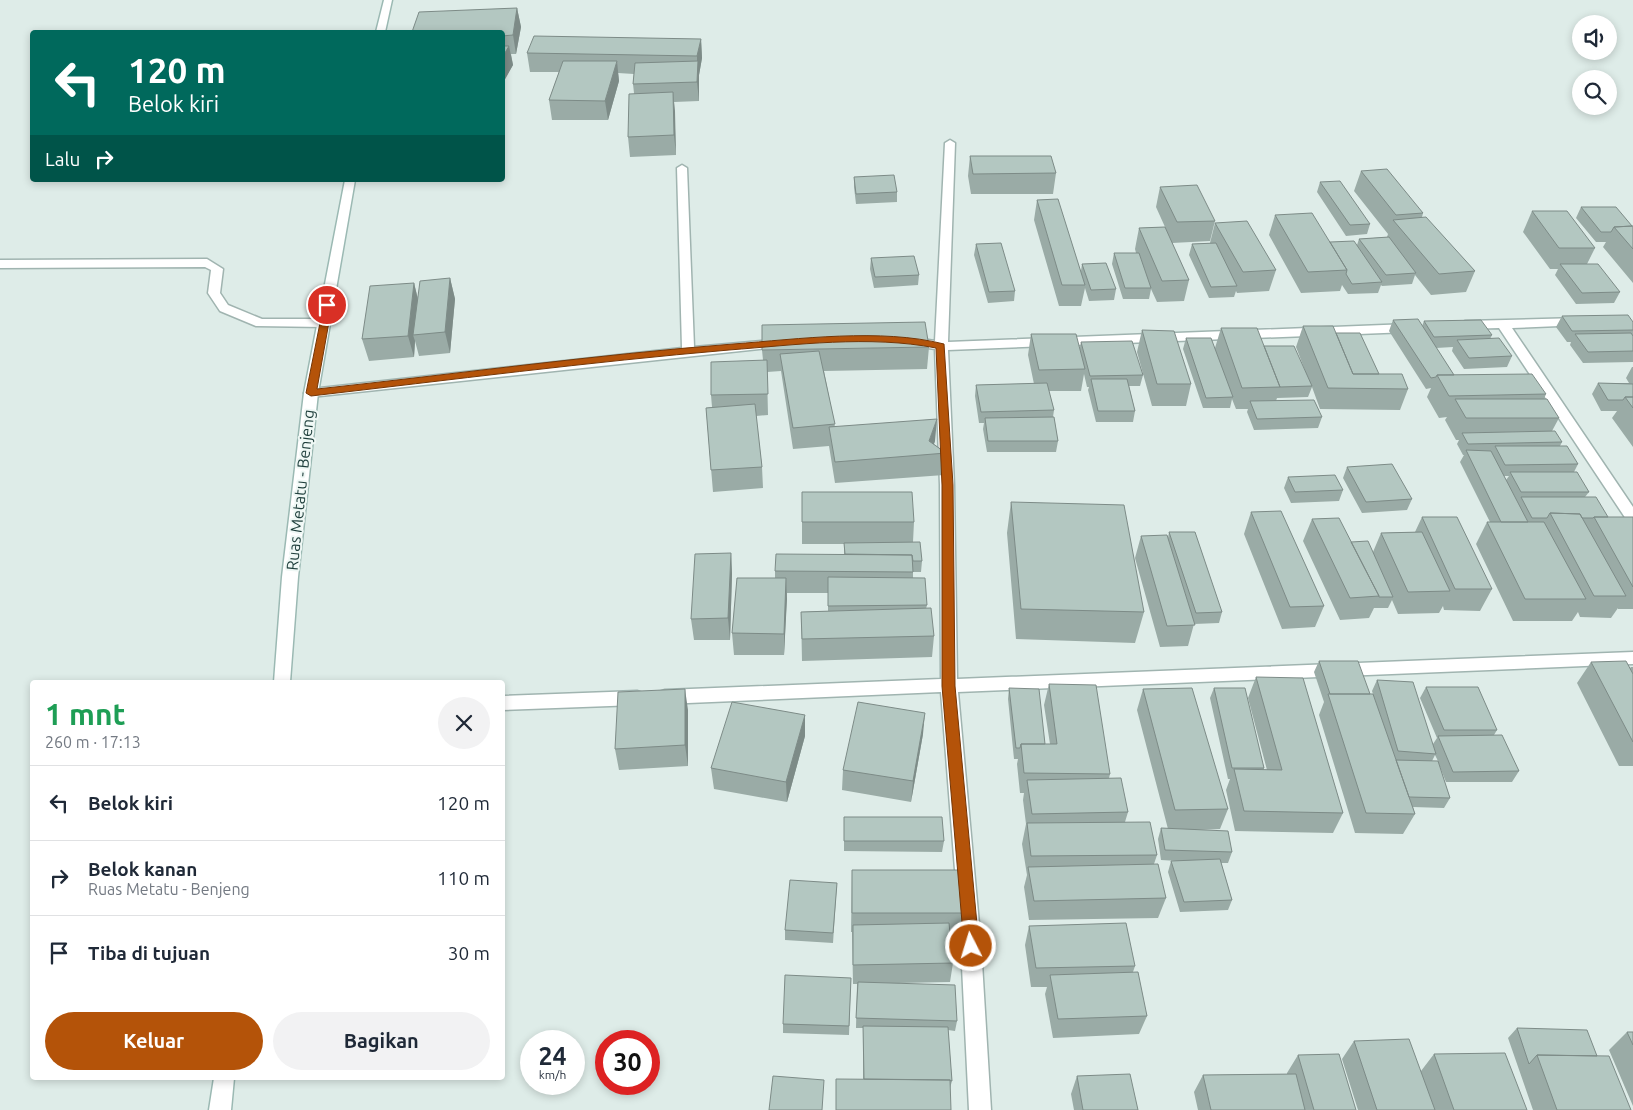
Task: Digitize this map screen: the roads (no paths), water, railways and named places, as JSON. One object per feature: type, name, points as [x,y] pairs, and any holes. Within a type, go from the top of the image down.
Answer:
[{"type":"street","points":[[380,30],[388,0]]},
{"type":"street","points":[[950,143],[941,346],[947,485],[949,686],[971,946],[980,1110]]},
{"type":"street","points":[[682,168],[688,351]]},
{"type":"street","name":"Ruas Metatu - Benjeng","points":[[282,680],[290,577],[311,393],[350,182]]},
{"type":"street","points":[[0,264],[207,263],[216,269],[214,293],[224,308],[260,323],[324,323]]},
{"type":"street","points":[[1454,326],[1593,322]]},
{"type":"street","points":[[1503,324],[1633,518]]},
{"type":"street","points":[[898,340],[941,346],[1424,327]]},
{"type":"street","points":[[311,393],[688,351],[793,342]]},
{"type":"street","points":[[505,703],[1633,658]]},
{"type":"street","points":[[220,1110],[224,1080]]}]
